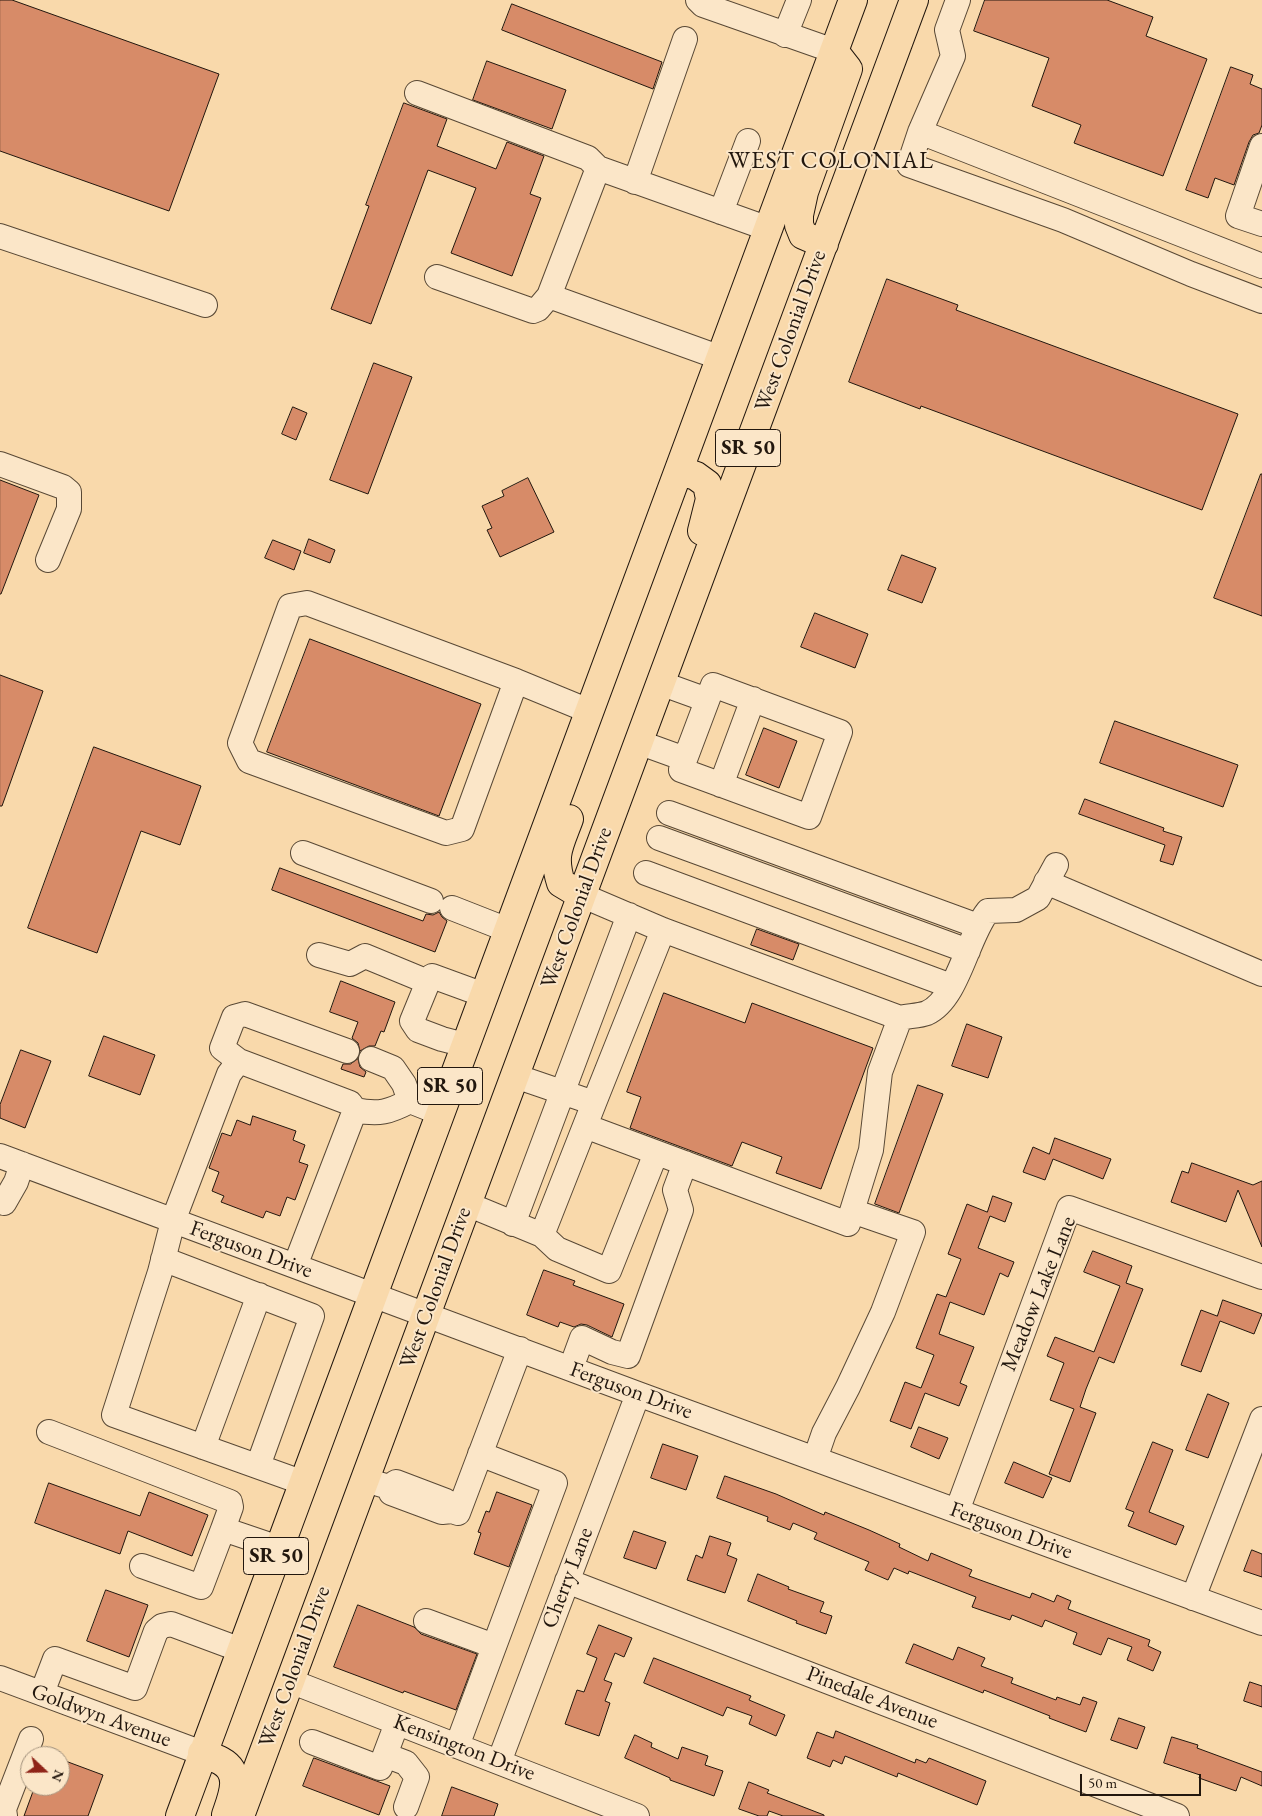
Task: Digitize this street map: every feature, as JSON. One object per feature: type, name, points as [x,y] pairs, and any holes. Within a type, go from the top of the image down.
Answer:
[{"type":"highway","name":"SR 50","points":[[180,1816],[853,0]]},
{"type":"highway","name":"West Colonial Drive","points":[[240,1816],[290,1681],[377,1484],[426,1314],[914,0]]},
{"type":"highway","points":[[824,244],[802,235],[799,215],[804,192],[848,69],[834,51]]},
{"type":"highway","points":[[670,656],[666,633],[706,519],[710,499],[707,484],[696,476],[679,470]]},
{"type":"highway","points":[[581,896],[561,884],[556,868],[556,854],[599,737],[590,711]]},
{"type":"highway","points":[[202,1753],[223,1762],[233,1774],[234,1791],[225,1816]]},
{"type":"street","points":[[698,0],[703,6],[834,51]]},
{"type":"street","points":[[785,35],[799,0]]},
{"type":"street","points":[[958,0],[947,30],[953,56],[920,132],[909,165],[1062,220],[1191,274],[1262,301]]},
{"type":"street","points":[[636,182],[685,39]]},
{"type":"street","points":[[417,93],[588,158],[598,168],[769,229]]},
{"type":"street","points":[[920,132],[1261,262]]},
{"type":"street","points":[[721,212],[748,142]]},
{"type":"street","points":[[1262,146],[1238,216],[1262,224]]},
{"type":"street","points":[[437,277],[533,312],[538,310],[549,296],[598,168]]},
{"type":"street","points":[[1,239],[205,305]]},
{"type":"street","points":[[549,296],[721,358]]},
{"type":"street","points":[[0,464],[63,487],[69,492],[69,509],[48,560]]},
{"type":"street","points":[[516,680],[462,830],[446,833],[249,761],[240,743],[290,606],[307,603],[516,680],[590,711]]},
{"type":"street","points":[[660,683],[707,700]]},
{"type":"street","points":[[713,685],[840,732],[809,817],[681,770],[707,700],[713,685]]},
{"type":"street","points":[[721,785],[753,699]]},
{"type":"street","points":[[638,742],[685,759]]},
{"type":"street","points":[[670,813],[978,926]]},
{"type":"street","points":[[659,838],[968,951]]},
{"type":"street","points":[[303,853],[508,930]]},
{"type":"street","points":[[646,872],[951,986]]},
{"type":"street","points":[[581,896],[663,930],[900,1018],[927,1013],[943,1001],[968,951],[978,926],[988,911],[1016,910],[1038,898],[1051,874],[1262,974]]},
{"type":"street","points":[[513,1224],[629,915]]},
{"type":"street","points":[[542,1235],[663,930]]},
{"type":"street","points":[[319,955],[350,964],[365,956],[428,982]]},
{"type":"street","points":[[465,1045],[418,1030],[412,1021],[432,976],[484,995]]},
{"type":"street","points":[[348,1051],[245,1014],[234,1017],[222,1048],[239,1061],[350,1103],[355,1110],[384,1113],[410,1101]]},
{"type":"street","points":[[585,1126],[848,1224],[871,1150],[880,1072],[900,1018]]},
{"type":"street","points":[[371,1059],[393,1068],[404,1084],[410,1101],[440,1114]]},
{"type":"street","points":[[239,1061],[229,1074],[173,1221],[114,1415],[304,1483]]},
{"type":"street","points":[[514,1076],[594,1102]]},
{"type":"street","points":[[295,1266],[355,1110]]},
{"type":"street","points":[[466,1204],[542,1235],[557,1249],[609,1271],[656,1153]]},
{"type":"street","name":"Ferguson Drive","points":[[0,1156],[638,1394],[1262,1623]]},
{"type":"street","points":[[571,1368],[582,1338],[612,1352],[628,1356],[681,1210],[676,1190],[685,1163]]},
{"type":"street","points":[[2,1206],[16,1182],[22,1164]]},
{"type":"street","name":"Meadow Lake Lane","points":[[957,1511],[1069,1208],[1262,1277]]},
{"type":"street","points":[[816,1459],[824,1433],[883,1312],[913,1232],[852,1211]]},
{"type":"street","points":[[163,1259],[312,1316],[258,1466]]},
{"type":"street","points":[[203,1447],[259,1296]]},
{"type":"street","points":[[377,1484],[391,1493],[418,1496],[442,1512],[452,1511],[458,1513],[520,1349]]},
{"type":"street","name":"Cherry Lane","points":[[499,1762],[638,1394]]},
{"type":"street","points":[[1193,1598],[1262,1419]]},
{"type":"street","points":[[49,1432],[230,1502],[231,1507],[201,1587],[142,1566]]},
{"type":"street","points":[[458,1746],[555,1483],[480,1454]]},
{"type":"street","points":[[223,1529],[279,1548]]},
{"type":"street","name":"Pinedale Avenue","points":[[567,1581],[1177,1816]]},
{"type":"street","points":[[426,1621],[494,1646]]},
{"type":"street","points":[[42,1693],[55,1659],[135,1688],[156,1631],[162,1626],[172,1624],[241,1650]]},
{"type":"street","name":"Goldwyn Avenue","points":[[0,1678],[202,1753]]},
{"type":"street","name":"Kensington Drive","points":[[290,1681],[637,1816]]},
{"type":"street","points":[[312,1742],[380,1768],[397,1723]]},
{"type":"street","points":[[5,1816],[4,1809],[31,1739]]},
{"type":"street","points":[[385,1755],[406,1763],[417,1777],[406,1807]]},
{"type":"building","points":[[0,0],[12,0],[219,74],[169,211],[0,151]]},
{"type":"building","points":[[985,0],[1107,0],[1153,17],[1146,36],[1207,59],[1163,176],[1074,143],[1081,125],[1032,106],[1049,58],[974,31]]},
{"type":"building","points":[[512,4],[662,62],[653,89],[502,30]]},
{"type":"building","points":[[487,61],[566,90],[552,129],[473,100]]},
{"type":"building","points":[[1231,67],[1253,75],[1250,84],[1262,89],[1262,125],[1259,133],[1253,135],[1249,142],[1234,185],[1215,178],[1208,198],[1186,190]]},
{"type":"building","points":[[404,103],[447,119],[437,146],[496,169],[507,142],[544,156],[530,194],[541,198],[512,276],[451,253],[476,188],[428,170],[371,324],[331,309],[369,206],[366,205]]},
{"type":"building","points":[[887,279],[958,305],[956,310],[1238,414],[1202,510],[921,406],[920,409],[849,382]]},
{"type":"building","points":[[374,363],[412,377],[368,494],[330,480]]},
{"type":"building","points":[[293,407],[307,413],[296,440],[282,434]]},
{"type":"building","points":[[1262,474],[1262,616],[1214,598]]},
{"type":"building","points":[[528,478],[554,532],[500,557],[487,530],[492,528],[482,506],[504,496],[502,491]]},
{"type":"building","points":[[0,480],[39,495],[1,594],[0,594]]},
{"type":"building","points":[[309,539],[335,550],[330,563],[304,553]]},
{"type":"building","points":[[273,540],[301,551],[294,570],[265,558]]},
{"type":"building","points":[[902,555],[936,568],[922,603],[888,590]]},
{"type":"building","points":[[815,613],[868,634],[855,668],[801,647]]},
{"type":"building","points":[[310,639],[481,704],[439,816],[267,752]]},
{"type":"building","points":[[0,675],[43,691],[2,806],[0,806]]},
{"type":"building","points":[[1115,721],[1238,765],[1223,807],[1100,763]]},
{"type":"building","points":[[764,728],[797,741],[779,788],[746,775]]},
{"type":"building","points":[[94,747],[201,786],[180,845],[141,831],[97,953],[28,928]]},
{"type":"building","points":[[1085,799],[1164,828],[1163,831],[1182,837],[1173,865],[1160,861],[1165,845],[1079,814]]},
{"type":"building","points":[[280,868],[423,921],[426,914],[433,915],[439,912],[447,921],[435,952],[272,890]]},
{"type":"building","points":[[757,929],[799,944],[793,960],[751,945]]},
{"type":"building","points":[[341,981],[395,1002],[384,1032],[381,1031],[375,1046],[369,1046],[360,1051],[358,1043],[352,1038],[358,1022],[330,1012]]},
{"type":"building","points":[[664,993],[745,1023],[752,1003],[873,1048],[821,1189],[776,1173],[782,1157],[742,1142],[732,1166],[630,1128],[641,1097],[627,1092]]},
{"type":"building","points":[[967,1024],[1002,1037],[988,1078],[952,1066]]},
{"type":"building","points":[[104,1036],[155,1055],[140,1095],[89,1076]]},
{"type":"building","points":[[21,1050],[51,1061],[25,1128],[0,1118],[0,1105]]},
{"type":"building","points":[[358,1059],[360,1067],[366,1072],[364,1077],[341,1069],[343,1064],[350,1064]]},
{"type":"building","points":[[918,1085],[943,1094],[899,1213],[875,1204]]},
{"type":"building","points":[[253,1116],[296,1131],[293,1140],[305,1145],[299,1162],[308,1165],[295,1200],[287,1197],[280,1216],[266,1211],[263,1218],[221,1202],[224,1196],[212,1191],[219,1172],[209,1168],[222,1133],[231,1136],[237,1120],[250,1125]]},
{"type":"building","points":[[1055,1138],[1111,1159],[1103,1179],[1053,1159],[1045,1180],[1023,1172],[1033,1147],[1049,1154]]},
{"type":"building","points":[[1192,1163],[1253,1185],[1262,1181],[1262,1247],[1238,1190],[1226,1222],[1171,1202],[1182,1171],[1188,1173]]},
{"type":"building","points":[[993,1196],[1012,1203],[1005,1222],[990,1216],[978,1248],[1014,1262],[1008,1277],[1000,1273],[984,1315],[950,1302],[939,1334],[974,1347],[960,1383],[967,1386],[959,1406],[925,1393],[911,1429],[890,1421],[905,1382],[921,1388],[934,1355],[916,1348],[937,1294],[946,1297],[961,1259],[948,1254],[967,1204],[987,1212]]},
{"type":"building","points":[[1093,1251],[1132,1266],[1126,1283],[1143,1289],[1114,1363],[1099,1357],[1086,1389],[1080,1407],[1096,1413],[1070,1482],[1049,1474],[1074,1409],[1050,1400],[1064,1363],[1047,1356],[1055,1337],[1094,1352],[1120,1286],[1084,1272]]},
{"type":"building","points":[[544,1270],[575,1281],[573,1285],[624,1304],[612,1337],[587,1325],[581,1324],[574,1327],[560,1322],[558,1327],[527,1315]]},
{"type":"building","points":[[1223,1300],[1262,1314],[1254,1334],[1220,1321],[1201,1372],[1181,1365],[1201,1310],[1217,1316]]},
{"type":"building","points":[[1208,1394],[1229,1403],[1208,1458],[1186,1450]]},
{"type":"building","points":[[919,1427],[948,1438],[939,1459],[911,1447]]},
{"type":"building","points":[[1153,1442],[1173,1450],[1149,1512],[1184,1526],[1176,1545],[1128,1526],[1134,1512],[1126,1509]]},
{"type":"building","points":[[663,1444],[698,1456],[686,1490],[651,1478]]},
{"type":"building","points":[[1014,1462],[1052,1478],[1043,1498],[1005,1483]]},
{"type":"building","points":[[725,1476],[776,1494],[824,1515],[825,1512],[869,1530],[900,1544],[899,1547],[928,1561],[931,1553],[972,1570],[969,1576],[1030,1598],[1032,1593],[1054,1602],[1057,1595],[1071,1601],[1068,1609],[1150,1640],[1148,1646],[1161,1652],[1153,1671],[1127,1660],[1132,1647],[1108,1638],[1101,1655],[1073,1644],[1077,1633],[1045,1620],[1042,1627],[1012,1615],[1010,1620],[972,1607],[976,1597],[909,1571],[908,1574],[894,1568],[888,1580],[865,1570],[869,1562],[814,1539],[817,1533],[793,1523],[790,1530],[767,1521],[768,1517],[717,1498]]},
{"type":"building","points":[[49,1483],[140,1516],[149,1492],[208,1515],[192,1556],[128,1531],[120,1554],[35,1523]]},
{"type":"building","points":[[497,1492],[532,1505],[509,1567],[474,1554],[481,1533],[478,1532],[486,1511],[489,1512]]},
{"type":"building","points":[[634,1531],[666,1542],[656,1569],[624,1558]]},
{"type":"building","points":[[710,1536],[731,1543],[727,1555],[737,1559],[725,1593],[687,1580],[696,1555],[702,1558]]},
{"type":"building","points":[[1252,1550],[1262,1554],[1262,1577],[1244,1571]]},
{"type":"building","points":[[758,1574],[789,1587],[788,1589],[824,1602],[820,1612],[832,1616],[826,1634],[796,1623],[797,1621],[748,1601]]},
{"type":"building","points":[[106,1590],[148,1605],[129,1657],[87,1641]]},
{"type":"building","points":[[358,1605],[414,1627],[421,1634],[477,1654],[456,1710],[404,1691],[403,1693],[334,1667]]},
{"type":"building","points":[[599,1625],[632,1638],[624,1657],[615,1653],[604,1680],[612,1683],[605,1701],[610,1703],[599,1736],[565,1724],[577,1690],[584,1692],[597,1658],[587,1654]]},
{"type":"building","points":[[914,1644],[953,1660],[958,1647],[985,1658],[981,1666],[1013,1678],[1011,1683],[1056,1700],[1057,1697],[1080,1705],[1083,1697],[1097,1702],[1086,1732],[984,1690],[983,1693],[906,1663]]},
{"type":"building","points":[[654,1658],[751,1696],[749,1700],[785,1715],[776,1736],[749,1724],[752,1716],[727,1707],[723,1716],[644,1683]]},
{"type":"building","points":[[1250,1682],[1262,1686],[1262,1707],[1244,1701]]},
{"type":"building","points":[[1119,1718],[1145,1727],[1137,1749],[1111,1740]]},
{"type":"building","points":[[836,1731],[915,1763],[916,1759],[926,1763],[929,1758],[986,1781],[977,1805],[898,1773],[897,1777],[845,1756],[842,1764],[833,1760],[830,1767],[807,1758],[817,1732],[833,1738]]},
{"type":"building","points":[[635,1735],[652,1743],[651,1747],[678,1759],[682,1747],[708,1756],[705,1765],[723,1771],[714,1796],[670,1780],[670,1778],[625,1758]]},
{"type":"building","points":[[1172,1737],[1198,1745],[1197,1748],[1262,1772],[1262,1786],[1241,1777],[1236,1791],[1199,1778],[1200,1775],[1164,1763]]},
{"type":"building","points":[[314,1758],[390,1786],[379,1815],[303,1786]]},
{"type":"building","points":[[70,1763],[103,1775],[88,1816],[24,1816],[31,1796],[70,1796]]},
{"type":"building","points":[[749,1782],[769,1790],[767,1793],[824,1816],[783,1816],[769,1811],[767,1816],[759,1816],[739,1809]]},
{"type":"building","points":[[452,1787],[498,1804],[494,1816],[442,1816]]},
{"type":"district","name":"WEST COLONIAL","points":[[831,161]]}]
